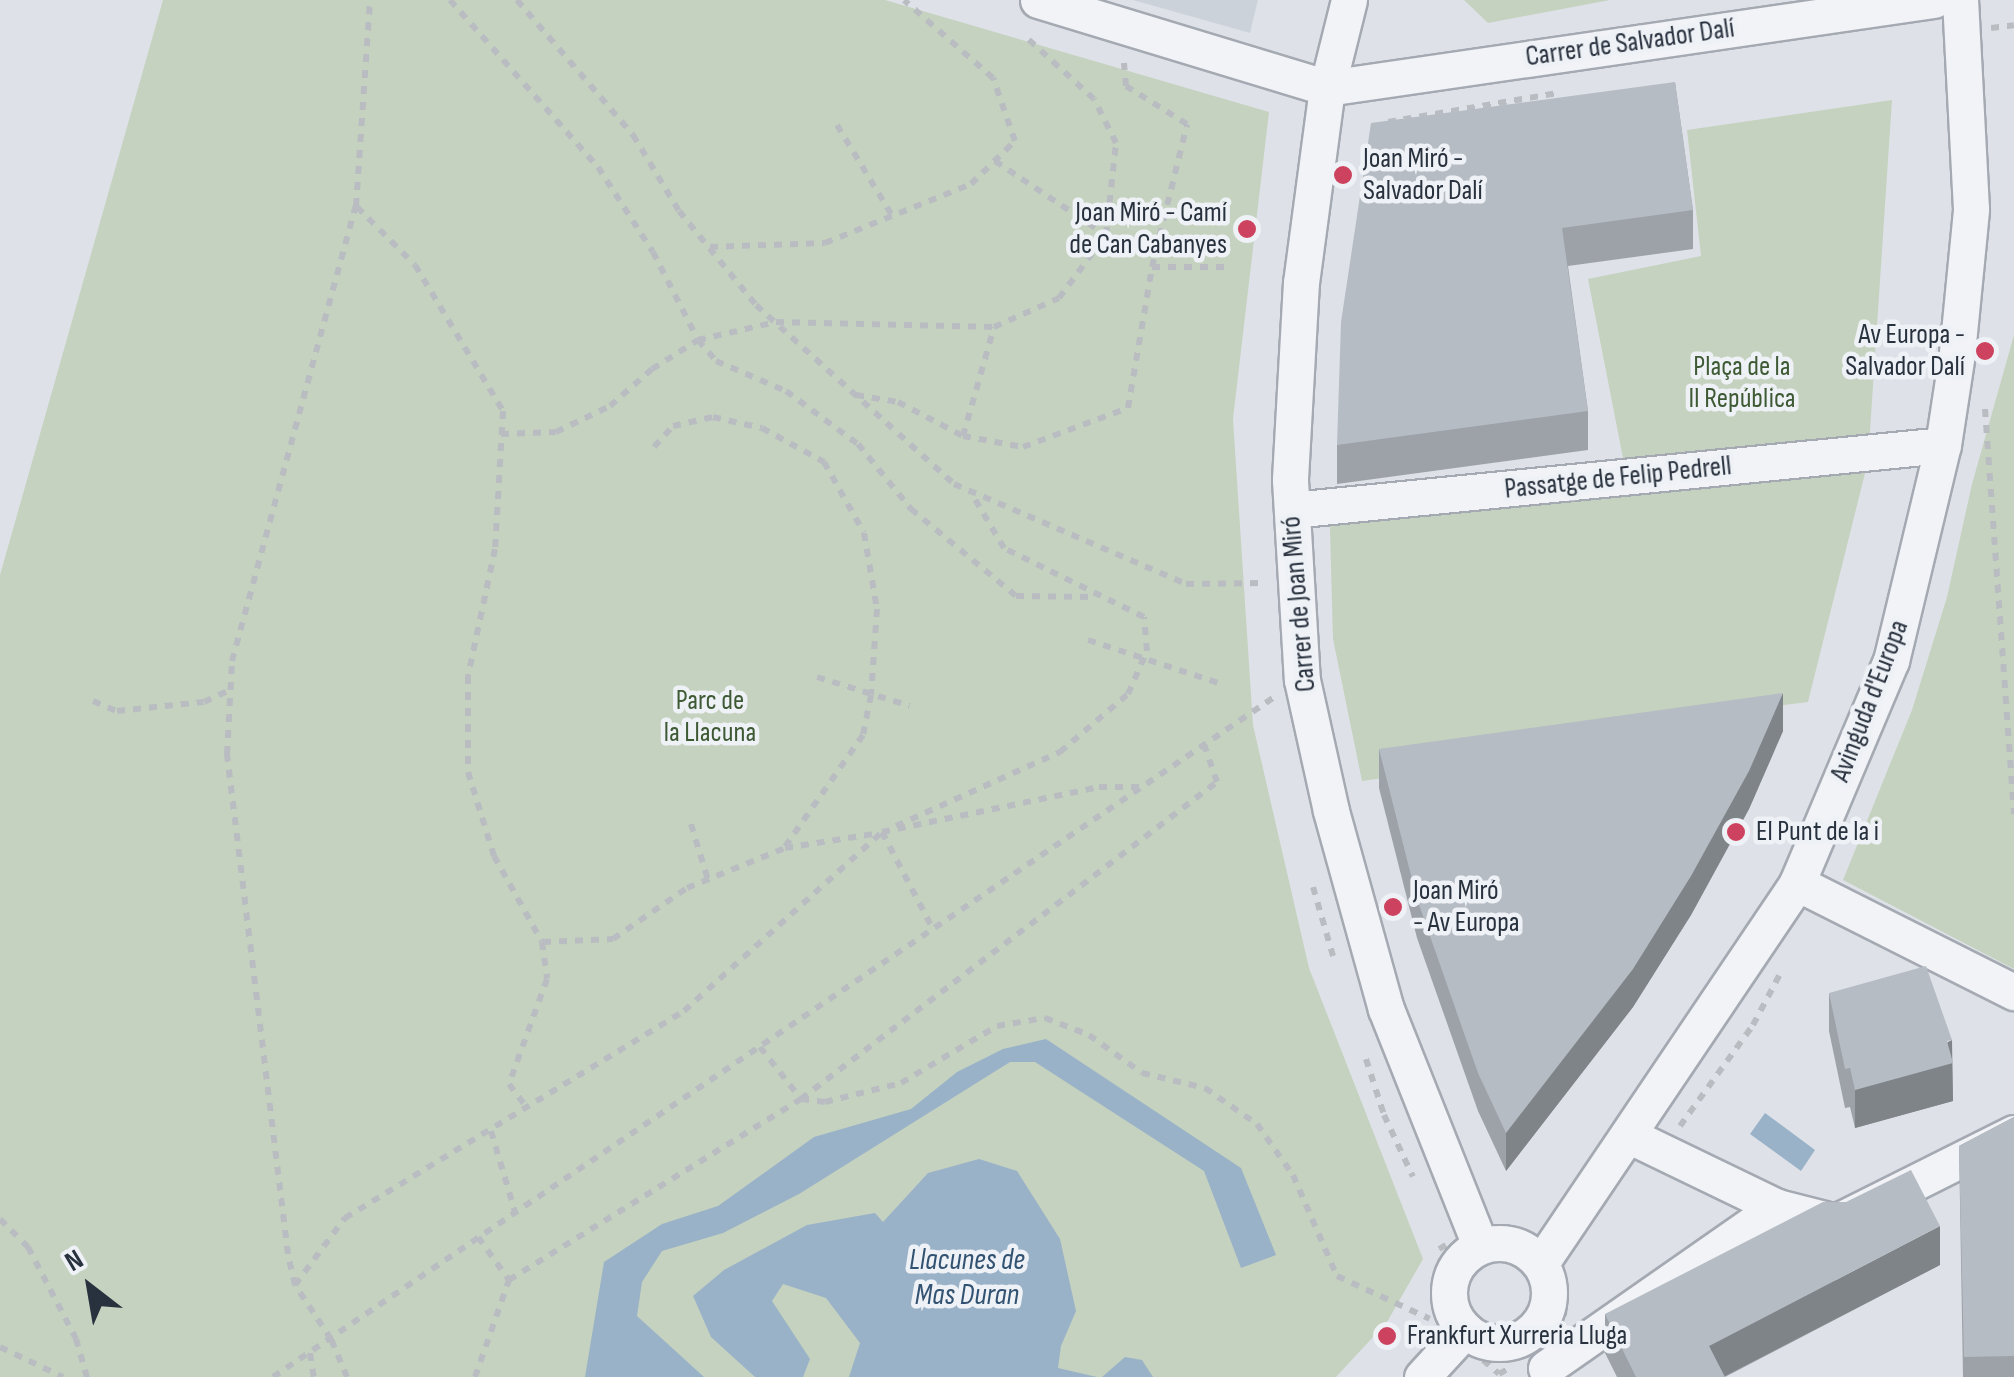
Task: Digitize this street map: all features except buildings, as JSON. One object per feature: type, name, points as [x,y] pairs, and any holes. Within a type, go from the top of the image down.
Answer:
[{"type":"street","points":[[1038,0],[1327,88]]},
{"type":"street","name":"Carrer de Joan Miró","points":[[1350,0],[1327,88],[1301,282],[1292,510],[1302,680],[1331,811],[1386,1009],[1477,1238]]},
{"type":"street","name":"Carrer de Salvador Dalí","points":[[1327,88],[1934,0]]},
{"type":"street","name":"Avinguda d'Europa","points":[[1545,1256],[1797,883],[1892,661],[1943,446],[1971,209],[1960,16]]},
{"type":"street","name":"Passatge de Felip Pedrell","points":[[1292,510],[1943,446]]},
{"type":"street","points":[[1797,883],[2014,992]]},
{"type":"street","points":[[1628,1134],[1776,1207],[1836,1222],[2014,1134]]},
{"type":"street","points":[[1541,1358],[1776,1207]]},
{"type":"street","points":[[1422,1377],[1451,1330],[1449,1286],[1455,1268],[1477,1238],[1507,1242],[1545,1256],[1550,1300],[1541,1358]]},
{"type":"street","points":[[1451,1330],[1488,1342],[1508,1342],[1541,1358]]},
{"type":"path","points":[[348,1377],[331,1339],[295,1285],[227,754],[232,661],[356,206],[370,0]]},
{"type":"path","points":[[450,0],[598,167],[653,252],[698,340],[716,361],[786,391],[858,444],[911,509],[1016,596],[1096,597]]},
{"type":"path","points":[[518,0],[633,134],[679,211],[709,248],[776,322],[954,484],[1186,584],[1266,583]]},
{"type":"path","points":[[709,248],[825,243],[971,184],[1015,141],[992,78],[904,0]]},
{"type":"path","points":[[1960,16],[2014,25]]},
{"type":"path","points":[[502,434],[556,432],[610,406],[652,369],[698,340],[776,322],[994,327],[1059,298],[1106,236],[1116,144],[1094,99],[1028,40]]},
{"type":"path","points":[[856,395],[898,402],[963,436],[1022,447],[1128,408],[1152,267],[1187,124],[1126,86],[1124,63]]},
{"type":"path","points":[[1380,124],[1411,114],[1568,91]]},
{"type":"path","points":[[837,125],[893,217]]},
{"type":"path","points":[[995,161],[1106,236]]},
{"type":"path","points":[[356,206],[415,266],[503,411],[495,549],[468,676],[468,772],[494,856],[542,942],[547,979],[508,1084],[528,1109]]},
{"type":"path","points":[[1152,267],[1228,266]]},
{"type":"path","points":[[963,436],[994,327]]},
{"type":"path","points":[[1985,404],[2014,814]]},
{"type":"path","points":[[654,447],[673,426],[712,417],[762,428],[824,462],[864,533],[878,609],[871,694],[863,736],[785,848]]},
{"type":"path","points":[[295,1285],[344,1218],[684,1011],[882,832],[1060,752],[1128,694],[1144,658],[1144,617],[1096,597],[1004,548],[969,490]]},
{"type":"path","points":[[1088,640],[1222,684]]},
{"type":"path","points":[[2004,668],[2014,677]]},
{"type":"path","points":[[817,678],[910,706]]},
{"type":"path","points":[[93,701],[118,711],[204,702],[230,690]]},
{"type":"path","points":[[273,1377],[1275,697]]},
{"type":"path","points":[[479,1377],[478,1368],[509,1280],[801,1099],[1217,782],[1204,745]]},
{"type":"path","points":[[542,942],[613,939],[687,888],[785,848],[1099,787],[1143,787]]},
{"type":"path","points":[[691,824],[708,880]]},
{"type":"path","points":[[882,832],[933,928]]},
{"type":"path","points":[[760,1047],[801,1099],[824,1102],[901,1083],[997,1026],[1045,1018],[1088,1035],[1142,1073],[1206,1088],[1257,1124],[1294,1175],[1337,1276],[1451,1330],[1499,1374],[1541,1358]]},
{"type":"path","points":[[491,1132],[514,1212]]},
{"type":"path","points":[[0,1220],[28,1247],[76,1339],[88,1377]]},
{"type":"path","points":[[478,1237],[509,1280]]},
{"type":"path","points":[[1451,1330],[1442,1298],[1439,1249],[1477,1238]]},
{"type":"path","points":[[1545,1256],[1570,1264],[1564,1318]]},
{"type":"path","points":[[0,1347],[63,1377]]},
{"type":"path","points":[[310,1352],[314,1377]]},
{"type":"shaded area","points":[[1133,0],[1258,0],[1250,33]]},
{"type":"green space","name":"Parc de la Llacuna","points":[[163,0],[885,0],[1269,112],[1233,419],[1253,725],[1309,968],[1423,1259],[1387,1322],[1336,1377],[0,1377],[0,575]]},
{"type":"green space","points":[[1464,0],[1610,0],[1488,23]]},
{"type":"green space","name":"Plaça de la II República","points":[[1892,100],[1868,461],[1808,702],[1667,720],[1669,738],[1362,781],[1333,639],[1329,493],[1623,458],[1588,279],[1701,256],[1687,130]]},
{"type":"green space","points":[[2014,335],[2014,969],[1843,880],[1912,710],[1947,597],[1972,484]]},
{"type":"water","points":[[1046,1039],[1241,1168],[1276,1255],[1241,1268],[1204,1171],[1035,1062],[1010,1062],[799,1194],[723,1233],[662,1251],[642,1282],[637,1316],[704,1377],[585,1377],[604,1262],[662,1224],[718,1206],[814,1137],[911,1109],[957,1072],[1003,1049]]},
{"type":"water","points":[[1765,1113],[1815,1150],[1801,1171],[1750,1134]]},
{"type":"water","name":"Llacunes de Mas Duran","points":[[979,1159],[1017,1171],[1060,1239],[1076,1311],[1061,1346],[1058,1368],[1097,1377],[849,1377],[860,1343],[826,1298],[783,1284],[772,1301],[810,1359],[803,1377],[755,1377],[711,1337],[693,1296],[724,1270],[807,1225],[875,1213],[883,1222],[928,1173]]},
{"type":"water","points":[[1125,1357],[1142,1360],[1153,1377],[1102,1377]]},
{"type":"place","name":"Joan Miró - Salvador Dalí","points":[[1343,175]]},
{"type":"place","name":"Joan Miró - Camí de Can Cabanyes","points":[[1247,229]]},
{"type":"place","name":"Av Europa - Salvador Dalí","points":[[1985,351]]},
{"type":"place","name":"El Punt de la i","points":[[1736,832]]},
{"type":"place","name":"Joan Miró - Av Europa","points":[[1393,907]]},
{"type":"place","name":"Frankfurt Xurreria Lluga","points":[[1387,1336]]}]
